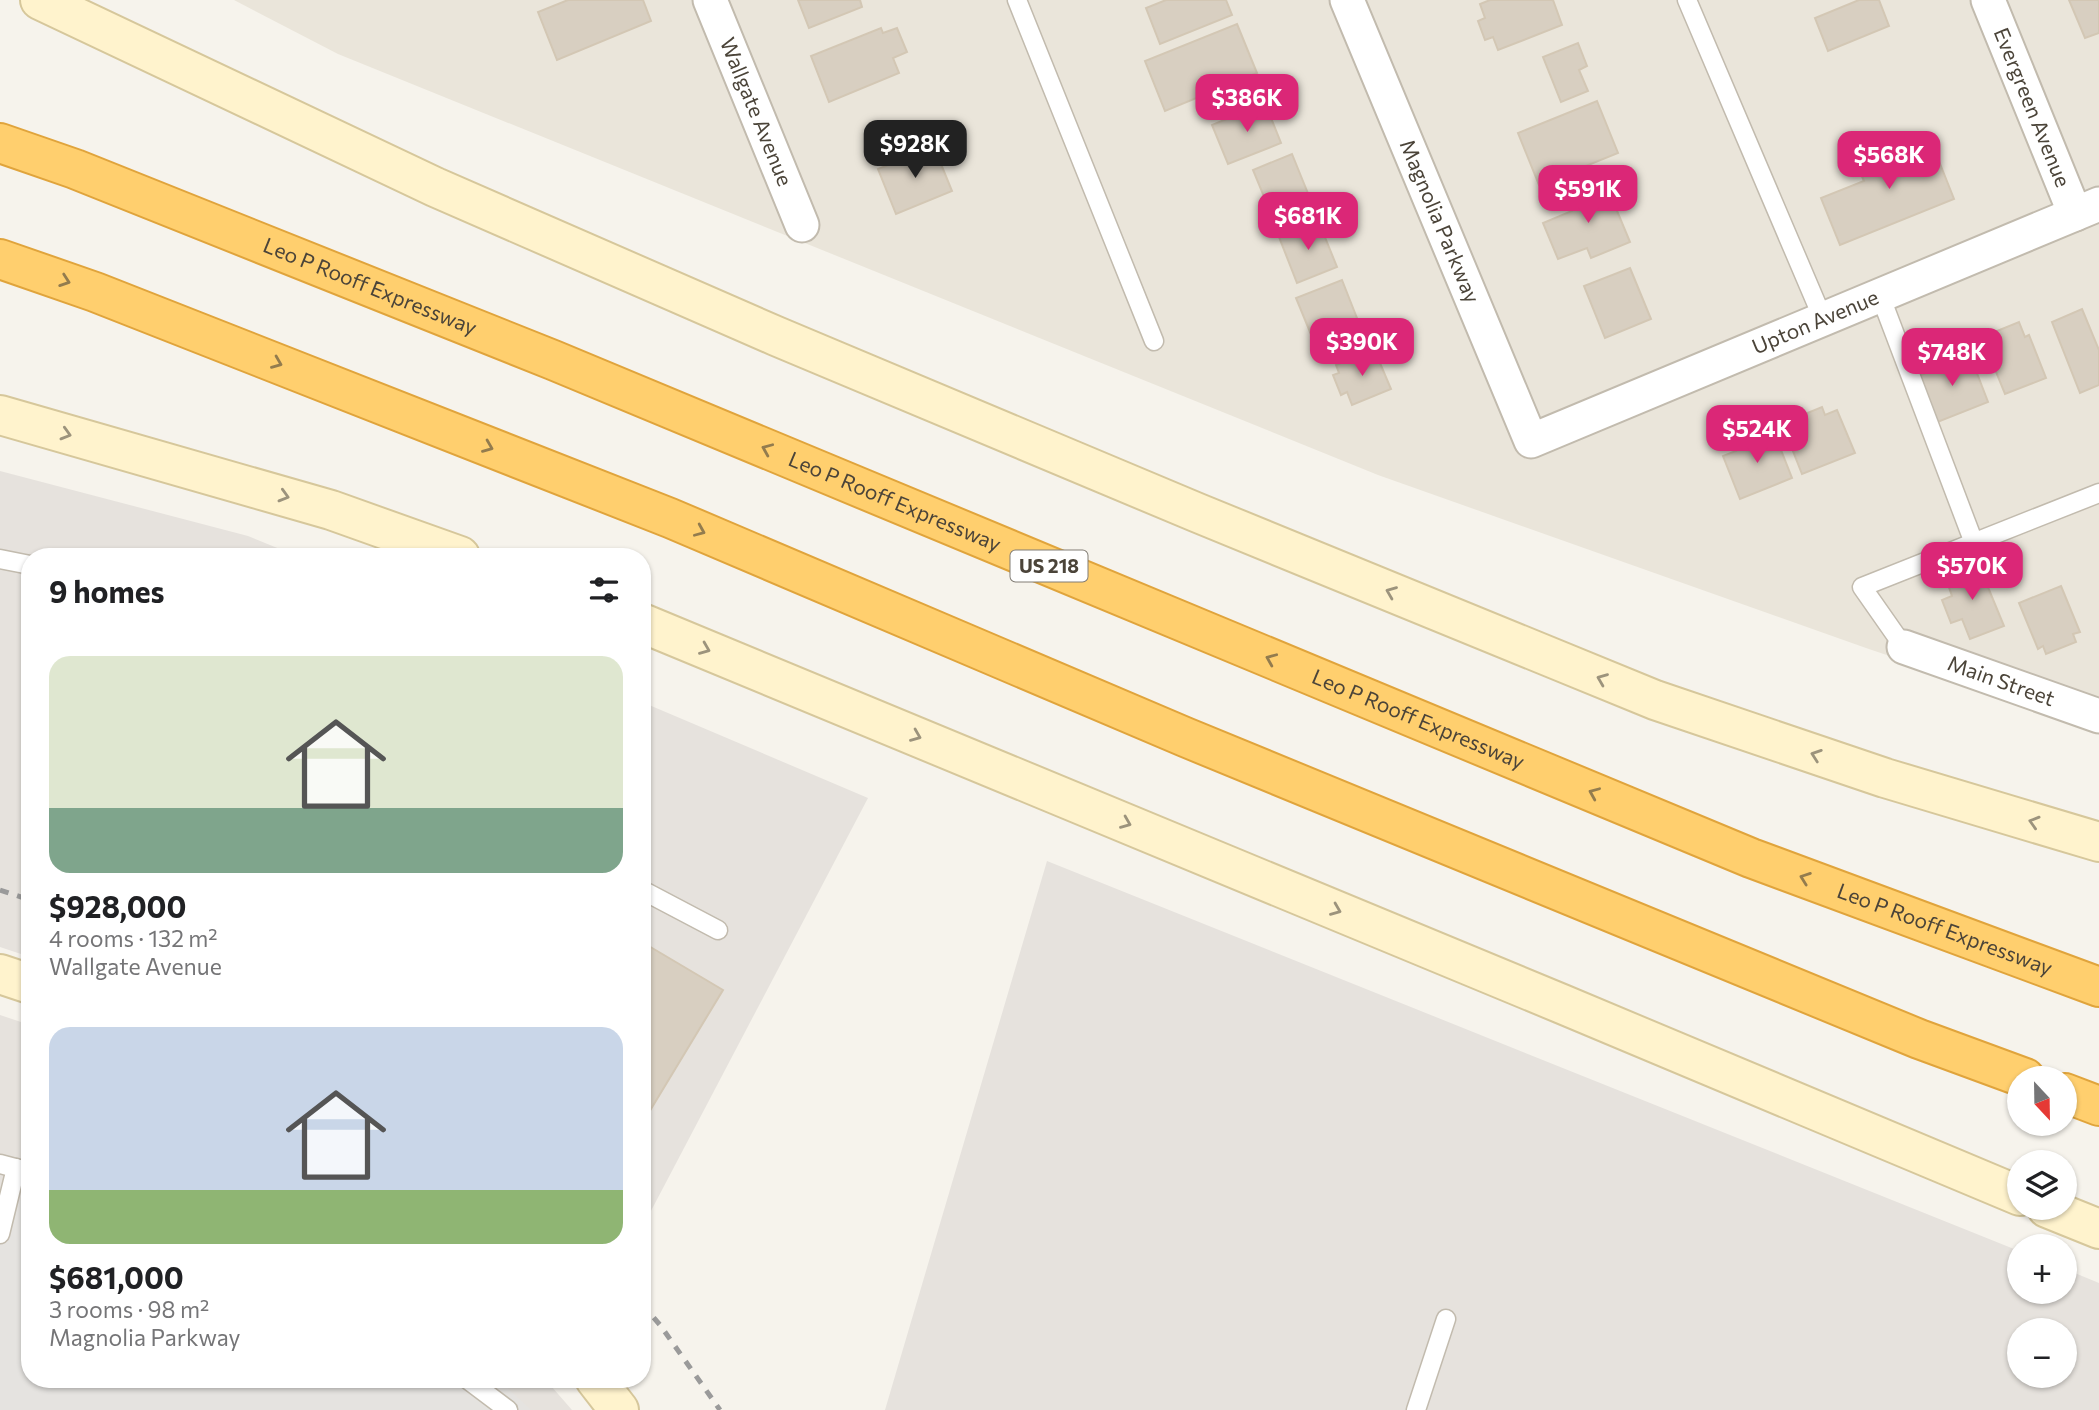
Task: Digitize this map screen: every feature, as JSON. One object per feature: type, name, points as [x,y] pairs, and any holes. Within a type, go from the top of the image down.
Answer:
[{"type":"highway","name":"Leo P Rooff Expressway","points":[[0,143],[88,174],[553,360],[1751,858],[2099,987]]},
{"type":"highway","points":[[0,260],[95,292],[670,519],[1185,737],[1906,1034],[2007,1071]]},
{"type":"highway","points":[[2077,1098],[2099,1106]]},
{"type":"street","points":[[40,0],[435,187],[764,330],[1198,513],[1655,701],[1885,778],[2099,842]]},
{"type":"street","name":"Wallgate Avenue","points":[[710,0],[802,225]]},
{"type":"street","name":"Magnolia Parkway","points":[[1347,0],[1531,442]]},
{"type":"street","name":"Evergreen Avenue","points":[[1988,0],[2087,209]]},
{"type":"street","name":"Upton Avenue","points":[[1531,442],[2087,209]]},
{"type":"street","points":[[0,415],[331,510],[438,548]]},
{"type":"street","points":[[651,627],[2007,1191]]},
{"type":"street","name":"Main Street","points":[[1904,647],[2099,716]]},
{"type":"street","points":[[0,974],[21,981]]},
{"type":"street","points":[[2077,1220],[2099,1229]]},
{"type":"street","points":[[602,1388],[619,1410]]},
{"type":"lane","points":[[1017,0],[1154,341]]},
{"type":"lane","points":[[1687,0],[1823,319]]},
{"type":"lane","points":[[1880,295],[1974,543]]},
{"type":"lane","points":[[1904,647],[1862,587],[2099,493]]},
{"type":"lane","points":[[0,559],[21,563]]},
{"type":"lane","points":[[651,895],[718,930]]},
{"type":"lane","points":[[0,1234],[15,1168]]},
{"type":"lane","points":[[1416,1410],[1446,1319]]},
{"type":"lane","points":[[479,1388],[508,1410]]},
{"type":"shaded area","points":[[234,0],[2099,0],[2099,727],[1866,648],[1378,475],[338,54]]},
{"type":"shaded area","points":[[0,471],[248,536],[277,548],[21,548],[21,954],[0,947]]},
{"type":"shaded area","points":[[651,706],[868,798],[651,1211]]},
{"type":"shaded area","points":[[1047,861],[2007,1246],[2007,1304],[2077,1304],[2077,1274],[2099,1283],[2099,1410],[885,1410]]},
{"type":"shaded area","points":[[0,1015],[21,1022],[21,1388],[553,1388],[572,1410],[0,1410]]},
{"type":"shaded area","points":[[0,1195],[21,1201],[21,1388],[508,1388],[531,1410],[0,1410]]},
{"type":"building","points":[[568,0],[643,0],[651,21],[557,60],[538,12]]},
{"type":"building","points":[[798,0],[860,0],[862,7],[809,28]]},
{"type":"building","points":[[1166,0],[1226,0],[1232,15],[1160,44],[1146,8]]},
{"type":"building","points":[[1490,0],[1553,0],[1562,25],[1498,50],[1493,37],[1485,40],[1478,21],[1485,18],[1480,4]]},
{"type":"building","points":[[1859,0],[1879,0],[1889,26],[1828,51],[1815,18]]},
{"type":"building","points":[[2069,0],[2099,0],[2099,33],[2085,38]]},
{"type":"building","points":[[1237,24],[1257,73],[1165,111],[1145,61]]},
{"type":"building","points":[[881,28],[883,33],[897,28],[907,52],[893,58],[899,73],[829,102],[811,56]]},
{"type":"building","points":[[1578,43],[1587,66],[1579,70],[1588,91],[1561,102],[1543,57]]},
{"type":"building","points":[[1597,101],[1618,153],[1539,185],[1518,133]]},
{"type":"building","points":[[1265,103],[1281,143],[1228,164],[1212,125]]},
{"type":"building","points":[[1929,136],[1954,199],[1840,245],[1821,198],[1864,181],[1857,165]]},
{"type":"building","points":[[934,147],[952,191],[896,214],[878,169]]},
{"type":"building","points":[[1292,154],[1311,201],[1272,216],[1253,170]]},
{"type":"building","points":[[1605,182],[1630,242],[1591,258],[1587,248],[1558,259],[1543,223],[1572,211],[1567,198]]},
{"type":"building","points":[[1318,220],[1337,267],[1297,283],[1279,237]]},
{"type":"building","points":[[1630,268],[1651,319],[1605,338],[1584,286]]},
{"type":"building","points":[[1342,280],[1364,336],[1319,354],[1296,298]]},
{"type":"building","points":[[2082,309],[2099,350],[2099,385],[2080,393],[2052,322]]},
{"type":"building","points":[[2019,322],[2025,337],[2029,335],[2046,378],[2005,394],[1988,352],[1993,350],[1987,335]]},
{"type":"building","points":[[1374,349],[1391,389],[1352,405],[1347,392],[1341,395],[1333,375],[1339,373],[1336,365]]},
{"type":"building","points":[[1970,355],[1988,402],[1935,423],[1917,377],[1932,370],[1930,365],[1952,356],[1954,362]]},
{"type":"building","points":[[1822,407],[1825,415],[1837,410],[1855,453],[1802,474],[1785,431],[1798,425],[1795,418]]},
{"type":"building","points":[[1759,432],[1762,440],[1775,435],[1792,478],[1740,499],[1723,456],[1736,451],[1733,443]]},
{"type":"building","points":[[1978,563],[2004,626],[1970,639],[1962,619],[1951,623],[1942,600],[1952,596],[1945,576]]},
{"type":"building","points":[[2061,586],[2080,632],[2073,634],[2076,642],[2046,654],[2043,646],[2038,649],[2019,603]]},
{"type":"building","points":[[651,947],[723,990],[651,1109]]},
{"type":"railway","points":[[0,890],[21,897]]},
{"type":"railway","points":[[651,1314],[720,1410]]}]
